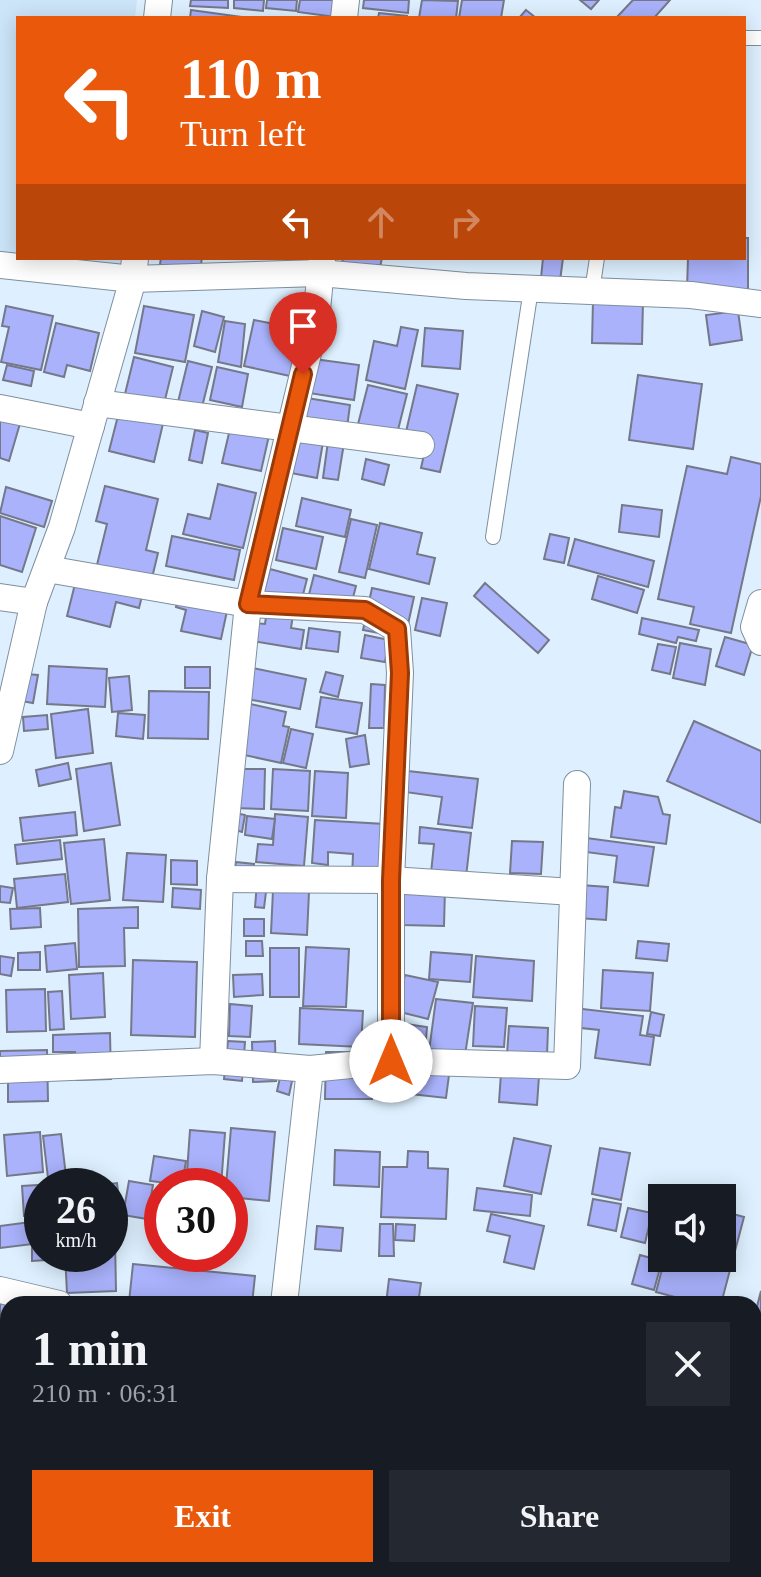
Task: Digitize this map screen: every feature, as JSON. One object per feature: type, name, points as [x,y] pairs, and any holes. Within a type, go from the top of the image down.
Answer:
[{"type":"street","points":[[0,265],[134,269],[321,266],[531,289],[691,295],[761,304]]},
{"type":"street","points":[[213,1061],[220,879],[248,604],[316,320],[321,266]]},
{"type":"street","points":[[0,751],[34,602],[94,415],[134,269]]},
{"type":"street","points":[[0,408],[290,429],[421,445]]},
{"type":"street","points":[[47,569],[248,604],[365,610],[397,629],[400,673],[391,880],[391,1061]]},
{"type":"street","points":[[0,597],[34,602]]},
{"type":"street","points":[[761,603],[754,627],[761,642]]},
{"type":"street","points":[[0,1070],[213,1061],[310,1069],[391,1061],[567,1066],[577,784]]},
{"type":"street","points":[[220,879],[391,880],[573,892]]},
{"type":"street","points":[[285,1296],[310,1069]]},
{"type":"street","points":[[0,1290],[25,1296]]},
{"type":"lane","points":[[592,291],[597,260]]},
{"type":"lane","points":[[493,537],[531,289]]},
{"type":"shaded area","points":[[0,0],[137,0],[135,16],[16,16],[16,260],[121,260],[119,280],[0,262]]},
{"type":"building","points":[[191,0],[228,0],[228,8],[190,6]]},
{"type":"building","points":[[234,0],[264,0],[263,11],[234,8]]},
{"type":"building","points":[[267,0],[297,0],[296,11],[266,8]]},
{"type":"building","points":[[300,0],[345,0],[343,16],[298,12]]},
{"type":"building","points":[[364,0],[409,0],[408,13],[363,8]]},
{"type":"building","points":[[422,0],[458,1],[456,16],[419,16]]},
{"type":"building","points":[[462,0],[504,0],[501,16],[459,16]]},
{"type":"building","points":[[580,0],[599,0],[591,9]]},
{"type":"building","points":[[633,0],[670,0],[656,16],[618,16]]},
{"type":"building","points":[[191,10],[234,16],[190,16]]},
{"type":"building","points":[[379,13],[407,16],[378,16]]},
{"type":"building","points":[[748,238],[748,290],[687,289],[688,260],[746,260]]},
{"type":"building","points":[[161,260],[202,260],[197,289],[157,283]]},
{"type":"building","points":[[343,260],[382,260],[375,290],[338,282]]},
{"type":"building","points":[[543,260],[563,260],[560,281],[541,278]]},
{"type":"building","points":[[593,300],[643,302],[642,344],[592,343]]},
{"type":"building","points":[[6,306],[53,316],[41,370],[1,362],[9,327],[2,326]]},
{"type":"building","points":[[144,306],[194,315],[185,362],[135,353]]},
{"type":"building","points":[[202,311],[224,317],[215,352],[194,346]]},
{"type":"building","points":[[738,311],[742,340],[710,345],[706,315]]},
{"type":"building","points":[[254,320],[300,329],[290,376],[244,366]]},
{"type":"building","points":[[225,321],[245,324],[241,367],[218,362]]},
{"type":"building","points":[[56,323],[99,333],[90,371],[67,365],[64,377],[44,372]]},
{"type":"building","points":[[401,327],[418,330],[405,389],[366,380],[374,341],[397,346]]},
{"type":"building","points":[[425,328],[463,331],[460,369],[422,366]]},
{"type":"building","points":[[134,357],[173,367],[163,408],[124,398]]},
{"type":"building","points":[[314,359],[359,365],[354,400],[309,393]]},
{"type":"building","points":[[188,361],[212,367],[202,407],[178,402]]},
{"type":"building","points":[[7,365],[34,371],[31,386],[3,380]]},
{"type":"building","points":[[217,367],[248,374],[242,407],[210,400]]},
{"type":"building","points":[[638,375],[702,384],[693,449],[629,440]]},
{"type":"building","points":[[368,385],[407,394],[395,442],[356,432]]},
{"type":"building","points":[[417,385],[458,394],[440,472],[421,468],[427,441],[405,436]]},
{"type":"building","points":[[307,398],[350,405],[346,435],[302,428]]},
{"type":"building","points":[[0,403],[24,410],[9,461],[0,458]]},
{"type":"building","points":[[121,404],[165,415],[154,462],[109,451]]},
{"type":"building","points":[[272,422],[261,471],[222,463],[229,433]]},
{"type":"building","points":[[195,430],[208,433],[202,463],[189,460]]},
{"type":"building","points":[[329,434],[345,437],[338,480],[323,478]]},
{"type":"building","points":[[297,438],[323,442],[317,478],[291,473]]},
{"type":"building","points":[[731,457],[761,464],[761,496],[731,633],[690,624],[694,607],[658,599],[687,466],[727,474]]},
{"type":"building","points":[[366,459],[389,465],[384,485],[362,479]]},
{"type":"building","points":[[218,484],[256,493],[243,548],[183,534],[188,514],[210,519]]},
{"type":"building","points":[[105,486],[158,499],[146,550],[158,553],[151,582],[96,569],[107,524],[96,521]]},
{"type":"building","points":[[6,487],[52,501],[44,527],[0,513]]},
{"type":"building","points":[[302,498],[351,510],[345,537],[296,526]]},
{"type":"building","points":[[622,505],[662,510],[659,537],[619,532]]},
{"type":"building","points":[[0,516],[36,528],[22,572],[0,565]]},
{"type":"building","points":[[351,519],[377,525],[365,578],[339,572]]},
{"type":"building","points":[[380,523],[422,533],[417,554],[435,558],[429,584],[369,569]]},
{"type":"building","points":[[283,528],[323,537],[316,569],[276,560]]},
{"type":"building","points":[[550,534],[569,538],[564,563],[544,559]]},
{"type":"building","points":[[172,536],[240,550],[234,580],[166,566]]},
{"type":"building","points":[[575,539],[654,561],[648,587],[568,565]]},
{"type":"building","points":[[270,569],[307,579],[298,614],[261,603]]},
{"type":"building","points":[[314,575],[356,586],[347,621],[305,610]]},
{"type":"building","points":[[77,576],[143,592],[139,608],[116,602],[110,627],[67,616]]},
{"type":"building","points":[[598,576],[644,590],[637,613],[592,599]]},
{"type":"building","points":[[485,583],[549,640],[538,653],[474,596]]},
{"type":"building","points":[[180,586],[230,597],[221,639],[181,631],[186,610],[176,607]]},
{"type":"building","points":[[372,588],[414,597],[405,638],[363,630]]},
{"type":"building","points":[[422,598],[447,603],[440,636],[415,630]]},
{"type":"building","points":[[267,610],[293,615],[291,628],[304,630],[301,649],[252,641],[255,623],[265,624]]},
{"type":"building","points":[[642,618],[699,630],[696,641],[678,637],[676,643],[639,634]]},
{"type":"building","points":[[309,628],[340,632],[338,652],[306,648]]},
{"type":"building","points":[[365,635],[389,640],[385,662],[361,658]]},
{"type":"building","points":[[725,637],[753,645],[744,675],[716,666]]},
{"type":"building","points":[[680,643],[711,649],[705,685],[673,678]]},
{"type":"building","points":[[658,644],[676,647],[670,674],[652,670]]},
{"type":"building","points":[[49,666],[107,669],[105,707],[47,704]]},
{"type":"building","points":[[185,667],[210,667],[210,688],[185,688]]},
{"type":"building","points":[[253,668],[306,679],[300,709],[247,699]]},
{"type":"building","points":[[326,672],[343,676],[338,697],[320,692]]},
{"type":"building","points":[[26,674],[38,675],[33,703],[21,701]]},
{"type":"building","points":[[129,676],[132,710],[112,712],[109,678]]},
{"type":"building","points":[[371,684],[385,685],[384,728],[369,728]]},
{"type":"building","points":[[149,691],[209,692],[208,739],[148,738]]},
{"type":"building","points":[[321,697],[362,703],[357,734],[316,727]]},
{"type":"building","points":[[246,703],[286,712],[283,726],[289,727],[281,763],[235,753]]},
{"type":"building","points":[[88,709],[93,753],[56,758],[51,714]]},
{"type":"building","points":[[118,713],[145,715],[143,739],[116,736]]},
{"type":"building","points":[[47,715],[48,729],[24,731],[23,717]]},
{"type":"building","points":[[694,721],[761,751],[761,823],[667,781]]},
{"type":"building","points":[[291,729],[313,734],[306,768],[283,763]]},
{"type":"building","points":[[365,735],[369,764],[350,767],[346,739]]},
{"type":"building","points":[[68,763],[71,779],[39,786],[36,770]]},
{"type":"building","points":[[111,763],[120,825],[84,831],[76,769]]},
{"type":"building","points":[[236,769],[265,769],[264,809],[235,808]]},
{"type":"building","points":[[273,769],[310,771],[308,811],[271,809]]},
{"type":"building","points":[[315,771],[348,773],[346,818],[312,816]]},
{"type":"building","points":[[408,771],[478,779],[472,828],[438,824],[442,797],[405,792]]},
{"type":"building","points":[[624,791],[658,797],[663,814],[670,815],[666,844],[611,837],[615,807],[621,808]]},
{"type":"building","points":[[75,812],[77,835],[23,841],[20,818]]},
{"type":"building","points":[[235,813],[245,815],[242,832],[232,829]]},
{"type":"building","points":[[275,814],[308,817],[304,866],[256,862],[258,844],[273,845]]},
{"type":"building","points":[[247,816],[275,819],[272,839],[245,835]]},
{"type":"building","points":[[315,820],[385,824],[382,879],[352,877],[353,854],[328,852],[328,865],[312,863]]},
{"type":"building","points":[[420,827],[471,833],[466,877],[431,873],[434,844],[419,843]]},
{"type":"building","points":[[579,837],[654,847],[648,886],[614,882],[617,856],[578,851]]},
{"type":"building","points":[[104,839],[110,900],[71,904],[64,843]]},
{"type":"building","points":[[60,840],[62,859],[17,864],[15,845]]},
{"type":"building","points":[[512,841],[543,842],[541,874],[510,873]]},
{"type":"building","points":[[127,853],[166,855],[163,902],[123,900]]},
{"type":"building","points":[[171,860],[197,861],[197,885],[171,884]]},
{"type":"building","points":[[236,862],[254,864],[253,875],[234,873]]},
{"type":"building","points":[[65,874],[68,902],[17,908],[14,879]]},
{"type":"building","points":[[257,883],[267,884],[264,908],[255,907]]},
{"type":"building","points":[[580,885],[608,887],[606,920],[578,918]]},
{"type":"building","points":[[0,886],[13,888],[10,903],[0,902]]},
{"type":"building","points":[[173,888],[201,890],[200,909],[172,907]]},
{"type":"building","points":[[403,888],[445,889],[444,926],[402,925]]},
{"type":"building","points":[[273,890],[309,892],[307,935],[271,933]]},
{"type":"building","points":[[138,907],[138,928],[124,928],[125,966],[79,967],[78,909]]},
{"type":"building","points":[[40,908],[41,927],[11,929],[10,909]]},
{"type":"building","points":[[244,919],[264,919],[264,936],[244,936]]},
{"type":"building","points":[[246,941],[262,941],[263,956],[246,956]]},
{"type":"building","points":[[638,941],[669,944],[667,961],[636,958]]},
{"type":"building","points":[[75,943],[77,969],[47,972],[45,946]]},
{"type":"building","points":[[306,947],[349,949],[346,1007],[303,1006]]},
{"type":"building","points":[[270,948],[299,948],[299,997],[270,997]]},
{"type":"building","points":[[40,952],[40,970],[18,970],[18,953]]},
{"type":"building","points":[[431,952],[472,955],[470,982],[429,979]]},
{"type":"building","points":[[0,956],[14,958],[11,976],[0,974]]},
{"type":"building","points":[[476,956],[534,961],[532,1001],[473,997]]},
{"type":"building","points":[[133,960],[197,962],[195,1037],[131,1035]]},
{"type":"building","points":[[603,970],[653,973],[650,1011],[601,1008]]},
{"type":"building","points":[[103,973],[105,1017],[71,1019],[69,975]]},
{"type":"building","points":[[262,974],[263,995],[234,997],[233,975]]},
{"type":"building","points":[[405,975],[438,982],[428,1019],[396,1011]]},
{"type":"building","points":[[45,989],[46,1031],[7,1032],[6,990]]},
{"type":"building","points":[[62,991],[64,1029],[50,1030],[48,992]]},
{"type":"building","points":[[436,999],[473,1003],[465,1055],[429,1051]]},
{"type":"building","points":[[230,1004],[252,1006],[250,1037],[229,1036]]},
{"type":"building","points":[[475,1006],[507,1008],[504,1047],[473,1046]]},
{"type":"building","points":[[300,1008],[363,1011],[361,1047],[299,1044]]},
{"type":"building","points":[[574,1008],[643,1016],[640,1035],[654,1037],[650,1065],[595,1058],[599,1030],[572,1027]]},
{"type":"building","points":[[651,1012],[664,1015],[660,1036],[647,1034]]},
{"type":"building","points":[[399,1023],[427,1027],[425,1051],[397,1048]]},
{"type":"building","points":[[509,1026],[548,1028],[547,1056],[507,1054]]},
{"type":"building","points":[[110,1033],[111,1079],[76,1080],[75,1052],[53,1052],[53,1035]]},
{"type":"building","points":[[228,1041],[245,1042],[242,1081],[224,1079]]},
{"type":"building","points":[[275,1041],[276,1081],[253,1082],[252,1042]]},
{"type":"building","points":[[47,1050],[48,1101],[8,1102],[8,1079],[0,1079],[0,1051]]},
{"type":"building","points":[[326,1052],[372,1052],[372,1099],[325,1099]]},
{"type":"building","points":[[407,1055],[451,1060],[446,1098],[402,1093]]},
{"type":"building","points":[[502,1059],[540,1061],[537,1105],[499,1102]]},
{"type":"building","points":[[282,1069],[294,1072],[289,1095],[277,1091]]},
{"type":"building","points":[[231,1128],[275,1132],[269,1201],[248,1199],[248,1168],[228,1168]]},
{"type":"building","points":[[190,1130],[225,1133],[222,1168],[187,1168]]},
{"type":"building","points":[[40,1132],[43,1168],[24,1168],[24,1174],[7,1176],[4,1135]]},
{"type":"building","points":[[61,1134],[65,1168],[47,1168],[43,1136]]},
{"type":"building","points":[[514,1138],[551,1146],[541,1194],[504,1186]]},
{"type":"building","points":[[600,1148],[630,1153],[621,1200],[592,1194]]},
{"type":"building","points":[[335,1150],[380,1152],[379,1187],[334,1185]]},
{"type":"building","points":[[408,1151],[428,1152],[428,1168],[448,1169],[446,1219],[381,1217],[383,1167],[407,1167]]},
{"type":"building","points":[[154,1156],[186,1161],[185,1168],[152,1168]]},
{"type":"building","points":[[129,1181],[144,1184],[144,1218],[128,1216]]},
{"type":"building","points":[[477,1188],[532,1195],[530,1216],[474,1210]]},
{"type":"building","points":[[593,1199],[621,1204],[616,1231],[588,1225]]},
{"type":"building","points":[[628,1208],[648,1212],[645,1243],[621,1237]]},
{"type":"building","points":[[491,1214],[544,1226],[534,1269],[504,1262],[510,1236],[487,1231]]},
{"type":"building","points":[[736,1215],[744,1217],[736,1247]]},
{"type":"building","points":[[24,1223],[24,1245],[0,1248],[0,1226]]},
{"type":"building","points":[[380,1224],[393,1224],[394,1256],[379,1256]]},
{"type":"building","points":[[396,1224],[415,1225],[414,1241],[395,1240]]},
{"type":"building","points":[[317,1226],[343,1228],[341,1251],[315,1249]]},
{"type":"building","points":[[640,1255],[648,1257],[648,1272],[659,1272],[654,1290],[632,1284]]},
{"type":"building","points":[[133,1264],[144,1265],[144,1272],[214,1272],[255,1276],[253,1296],[130,1296]]},
{"type":"building","points":[[66,1272],[116,1272],[116,1291],[67,1293]]},
{"type":"building","points":[[661,1272],[729,1272],[723,1296],[671,1296],[656,1292]]},
{"type":"building","points":[[389,1279],[421,1283],[419,1296],[387,1296]]},
{"type":"route","points":[[303,374],[248,604],[365,610],[397,629],[400,673],[391,880],[391,1061]]}]
